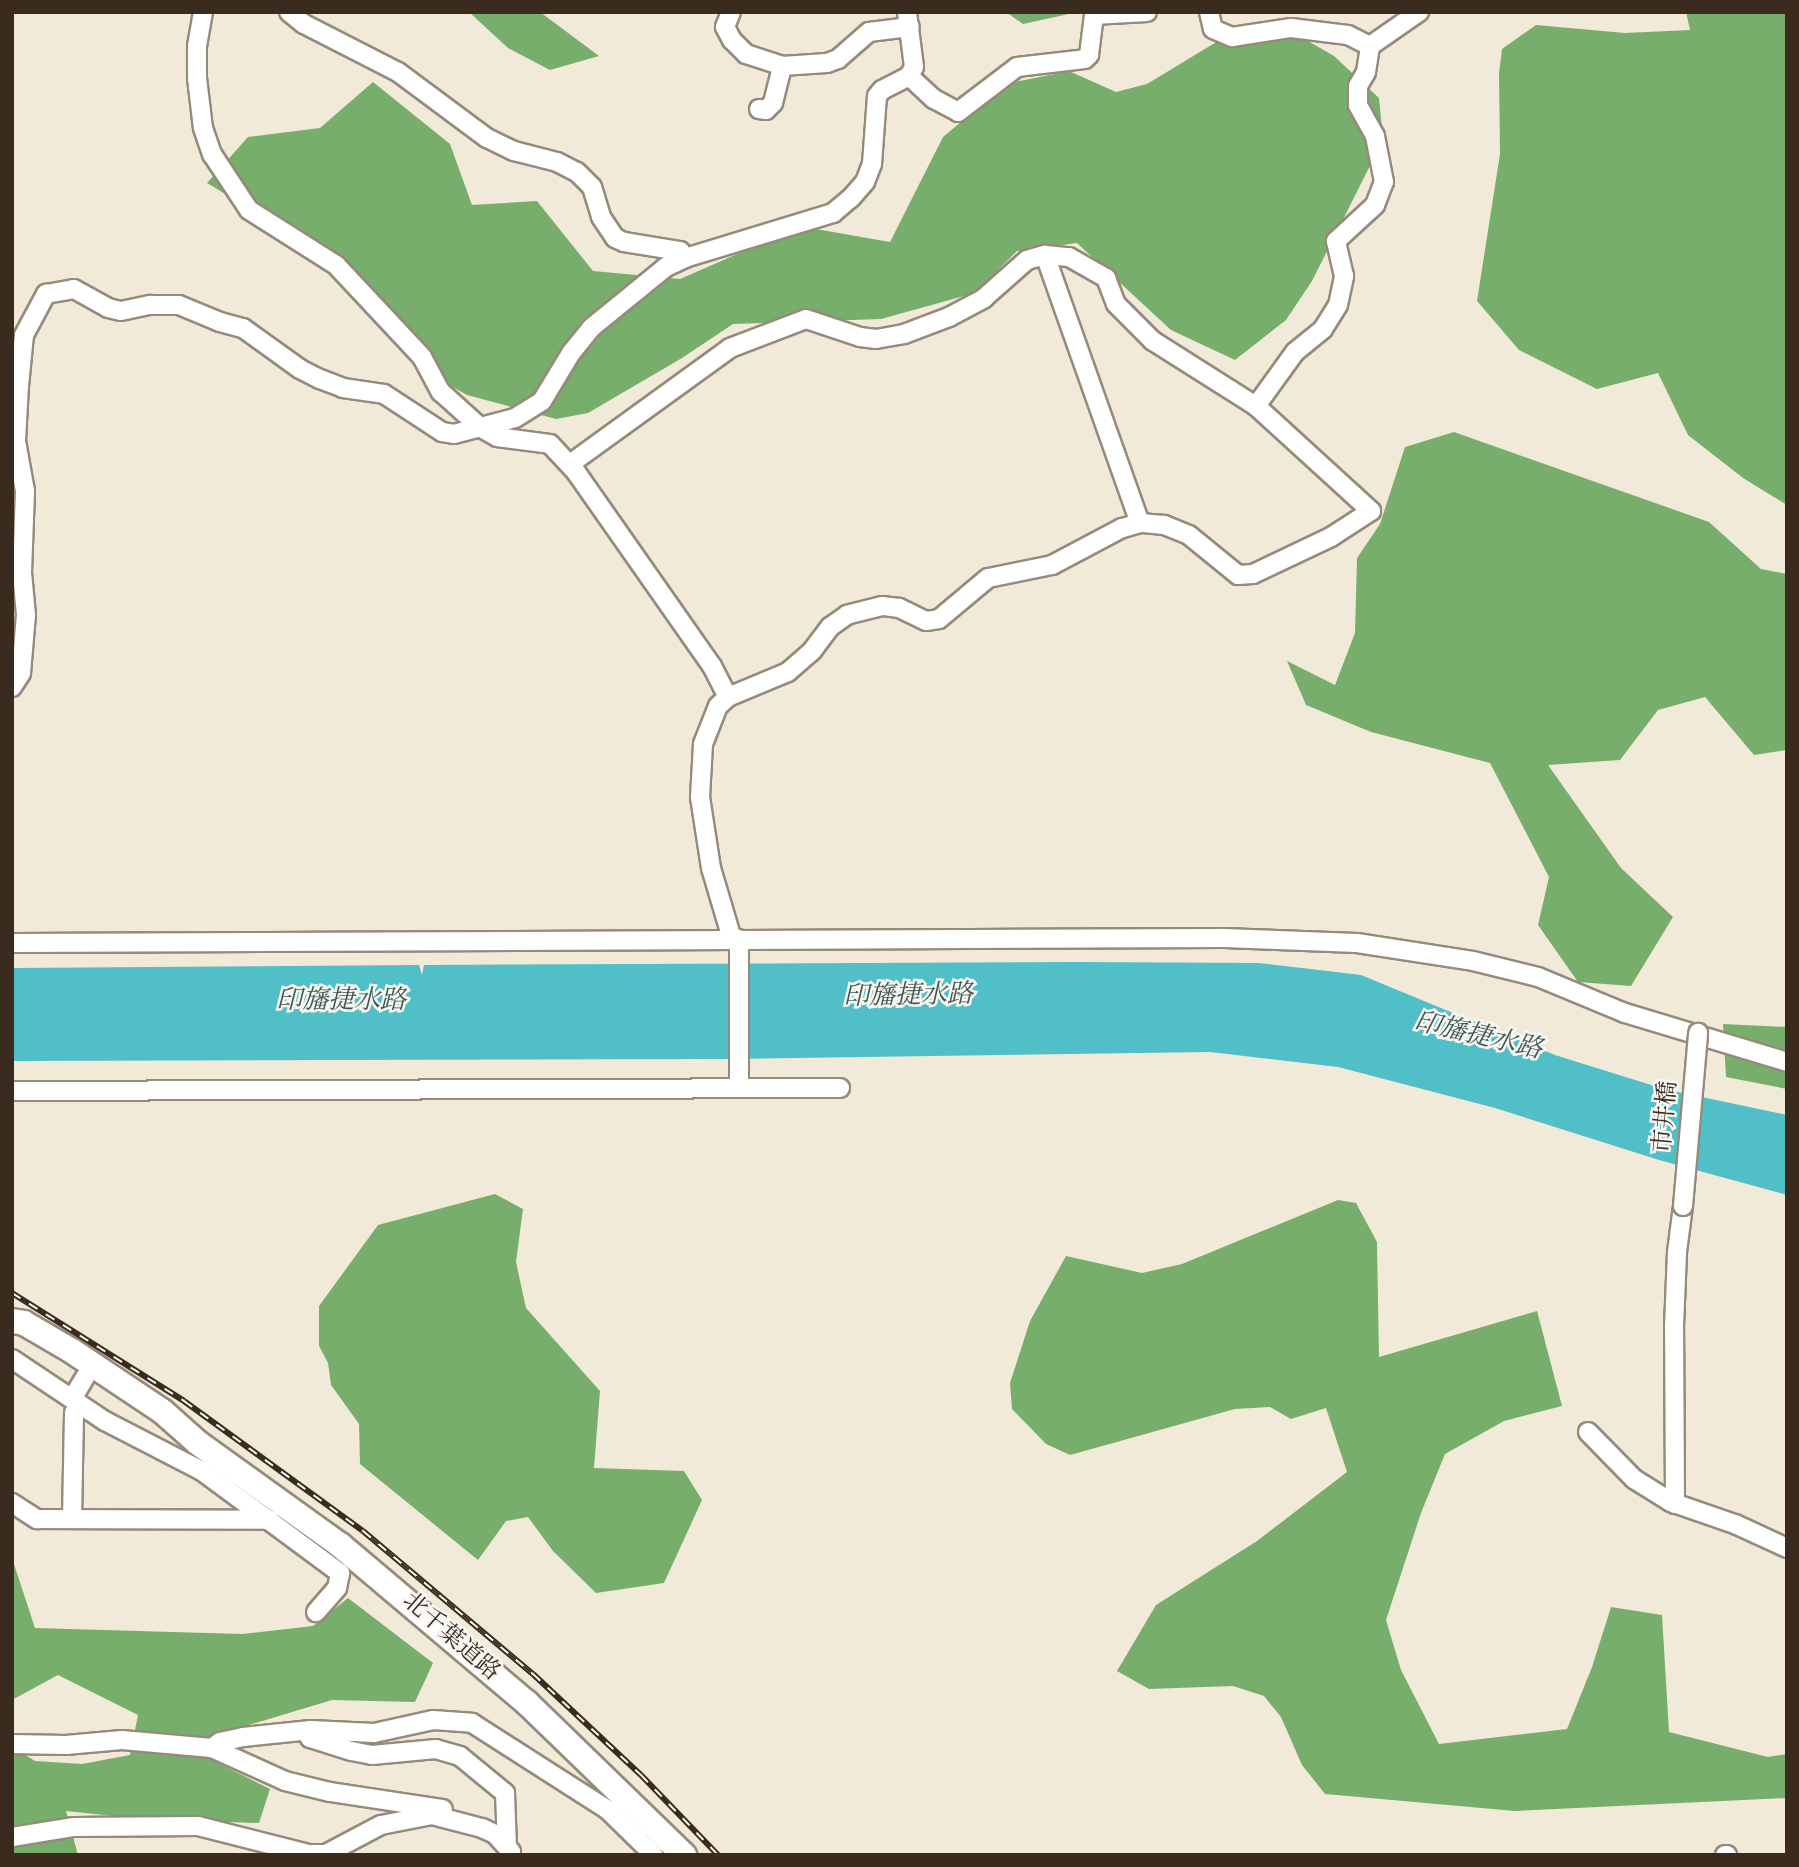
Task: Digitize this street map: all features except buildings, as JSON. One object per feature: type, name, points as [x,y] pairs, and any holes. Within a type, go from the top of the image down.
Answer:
[{"type":"highway","name":"北千葉道路","points":[[12,1321],[24,1323],[72,1351],[162,1411],[198,1443],[340,1545],[421,1610],[595,1765],[684,1855]]},
{"type":"highway","name":"北千葉道路","points":[[12,1331],[154,1423],[198,1443]]},
{"type":"street","points":[[203,12],[197,78],[202,128],[212,154],[249,209],[266,223],[336,265],[422,357],[441,392],[481,428],[497,436],[550,444],[570,464],[712,666],[729,697]]},
{"type":"street","points":[[289,12],[304,24],[398,72],[449,113],[487,138],[514,151],[546,158],[577,172],[592,187],[601,217],[615,238],[680,251],[685,258]]},
{"type":"street","points":[[12,687],[21,673],[26,615],[22,573],[25,491],[16,441],[20,373],[24,335],[47,294],[74,289],[108,308],[121,310],[150,304],[179,305],[243,328],[300,369],[320,379],[343,388],[384,394],[442,432],[454,434],[515,418],[542,401],[571,353],[591,328],[666,267],[685,258],[833,213],[865,181],[872,164],[877,96],[882,90],[909,76],[914,67],[909,20],[869,32],[838,59],[827,63],[782,66],[746,54],[732,40],[725,27],[731,12]]},
{"type":"street","points":[[909,76],[934,99],[958,112],[1017,67],[1085,59],[1090,55],[1094,15],[1147,12]]},
{"type":"street","points":[[1209,12],[1213,29],[1232,37],[1291,28],[1348,35],[1370,46]]},
{"type":"street","points":[[1256,406],[1295,352],[1331,318],[1338,305],[1345,276],[1336,241],[1375,205],[1384,183],[1382,158],[1356,96],[1366,72],[1370,46],[1419,12]]},
{"type":"street","points":[[758,109],[766,110],[773,103],[782,66]]},
{"type":"street","points":[[570,464],[585,450],[730,348],[806,319],[860,337],[876,339],[904,334],[949,317],[984,298],[1027,260],[1045,255],[1069,257],[1106,278],[1116,304],[1153,341],[1256,406],[1371,511],[1358,522],[1331,537],[1253,574],[1238,575],[1189,535],[1164,525],[1140,523],[1122,528],[1052,565],[988,578],[939,619],[926,621],[899,608],[882,606],[848,615],[830,626],[812,651],[788,672],[729,697],[718,706],[703,744],[700,797],[711,868],[736,945],[739,1088]]},
{"type":"street","points":[[1045,255],[1140,523]]},
{"type":"street","points":[[12,943],[736,945],[1224,937],[1357,943],[1473,961],[1538,977],[1625,1013],[1787,1062]]},
{"type":"street","name":"市井橋","points":[[1675,1504],[1674,1327],[1677,1252],[1698,1033]]},
{"type":"street","points":[[12,1091],[840,1088]]},
{"type":"street","points":[[12,1359],[105,1421],[202,1471],[340,1573],[337,1588],[316,1612]]},
{"type":"street","points":[[72,1519],[74,1413],[85,1377]]},
{"type":"street","points":[[1588,1432],[1634,1479],[1675,1504],[1735,1524],[1787,1548]]},
{"type":"street","points":[[12,1503],[37,1518],[270,1520]]},
{"type":"street","points":[[212,1748],[220,1742],[243,1737],[311,1730],[374,1733],[433,1720],[472,1723],[608,1810],[654,1855]]},
{"type":"street","points":[[311,1730],[310,1738],[372,1755],[436,1749],[460,1756],[505,1793],[510,1851]]},
{"type":"street","points":[[12,1744],[66,1745],[122,1740],[212,1748],[285,1781],[330,1792],[397,1800],[469,1814],[482,1828]]},
{"type":"street","points":[[12,1837],[74,1827],[198,1826],[309,1854],[326,1854],[381,1825],[432,1815],[495,1834],[510,1851]]},
{"type":"green space","points":[[469,12],[540,12],[599,56],[550,70],[508,48]]},
{"type":"green space","points":[[1006,12],[1078,12],[1023,24]]},
{"type":"green space","points":[[1686,12],[1787,12],[1787,505],[1743,478],[1688,435],[1658,373],[1597,389],[1519,350],[1477,301],[1500,154],[1499,73],[1502,49],[1536,25],[1625,33],[1690,30]]},
{"type":"green space","points":[[1301,37],[1334,56],[1379,98],[1383,140],[1312,281],[1286,320],[1235,360],[1171,330],[1077,243],[1017,251],[975,293],[881,319],[733,324],[682,358],[588,413],[556,419],[467,395],[426,372],[287,231],[207,183],[248,137],[320,128],[373,82],[450,144],[472,205],[537,201],[593,271],[680,279],[751,248],[816,229],[890,242],[943,137],[992,96],[1015,82],[1069,71],[1116,92],[1147,84],[1218,41]]},
{"type":"green space","points":[[1454,432],[1709,522],[1761,569],[1787,574],[1787,750],[1754,755],[1705,697],[1658,710],[1620,760],[1548,765],[1621,868],[1673,917],[1631,986],[1578,982],[1538,925],[1549,877],[1490,763],[1371,732],[1306,705],[1287,661],[1335,685],[1355,633],[1357,558],[1380,524],[1405,447]]},
{"type":"green space","points":[[1723,1024],[1787,1027],[1787,1089],[1726,1077]]},
{"type":"green space","points":[[495,1194],[523,1209],[516,1262],[526,1308],[600,1391],[594,1468],[684,1471],[702,1500],[664,1583],[596,1593],[553,1551],[528,1517],[506,1521],[478,1560],[360,1464],[359,1424],[331,1385],[328,1363],[319,1346],[319,1306],[378,1225]]},
{"type":"green space","points":[[1338,1200],[1356,1203],[1377,1242],[1379,1357],[1537,1311],[1562,1406],[1504,1421],[1445,1454],[1421,1513],[1386,1620],[1401,1670],[1439,1744],[1567,1729],[1592,1667],[1611,1607],[1662,1615],[1669,1732],[1768,1757],[1787,1754],[1787,1798],[1515,1811],[1325,1794],[1302,1765],[1281,1717],[1264,1696],[1233,1686],[1149,1689],[1117,1671],[1156,1605],[1257,1541],[1347,1472],[1326,1408],[1291,1419],[1270,1407],[1235,1409],[1070,1455],[1046,1444],[1012,1409],[1010,1383],[1030,1321],[1066,1256],[1142,1273],[1182,1264]]},
{"type":"green space","points":[[12,1558],[35,1628],[242,1634],[313,1626],[348,1598],[433,1663],[415,1702],[332,1700],[202,1739],[196,1752],[270,1789],[259,1823],[142,1819],[66,1811],[78,1855],[12,1855],[12,1747],[35,1761],[82,1764],[130,1755],[138,1715],[58,1675],[12,1700]]},
{"type":"water","name":"印旛捷水路","points":[[1259,963],[1361,975],[1555,1055],[1664,1089],[1787,1115],[1787,1195],[1659,1160],[1495,1108],[1338,1067],[1210,1052],[728,1059],[12,1061],[12,968],[419,965],[422,975],[424,965]]},
{"type":"railway","points":[[12,1293],[184,1401],[363,1531],[533,1674],[641,1775],[718,1855]]}]
